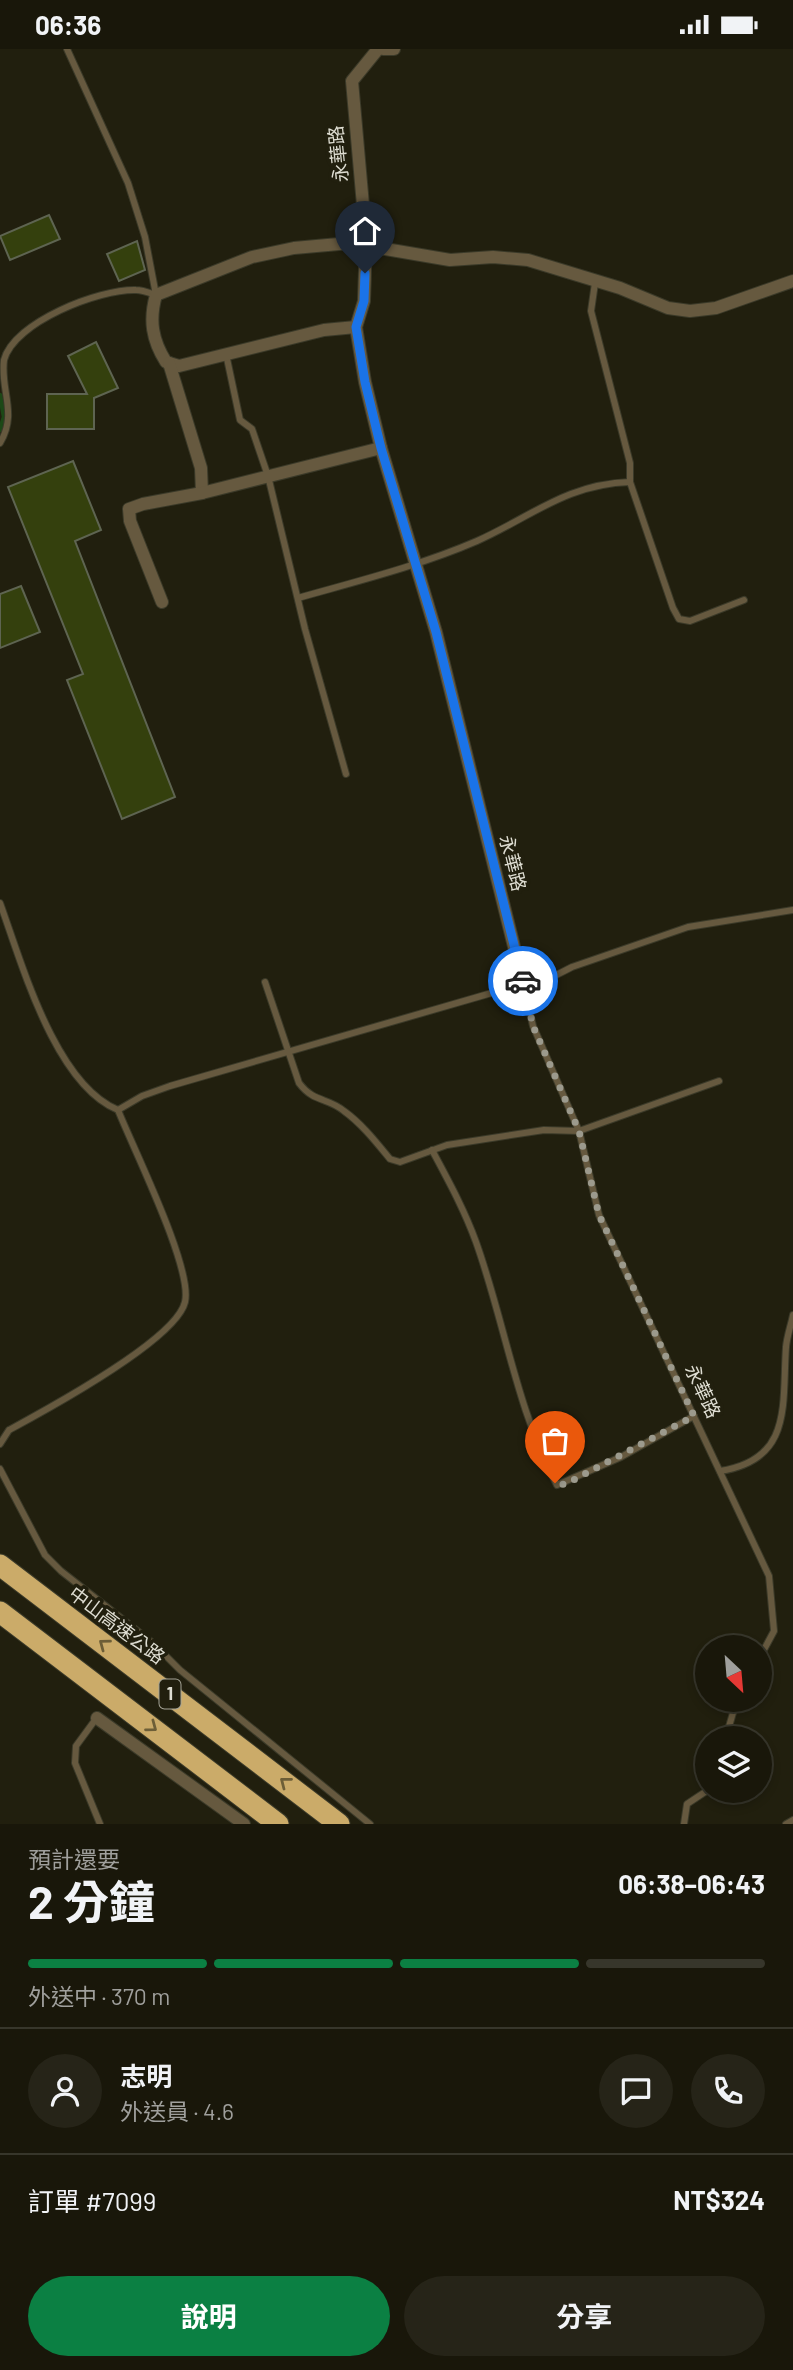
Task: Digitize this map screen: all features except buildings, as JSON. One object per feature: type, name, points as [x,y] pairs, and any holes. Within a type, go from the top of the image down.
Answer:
[{"type":"highway","name":"中山高速公路","points":[[0,1565],[339,1824]]},
{"type":"highway","name":"1","points":[[0,1612],[278,1824]]},
{"type":"street","points":[[380,49],[394,49]]},
{"type":"street","name":"永華路","points":[[380,49],[352,81],[366,245],[364,301],[356,327],[381,448],[417,564],[525,991]]},
{"type":"street","points":[[202,493],[201,468],[169,363],[156,347],[150,316],[156,295],[252,257],[294,248],[366,245],[450,260],[493,257],[528,260],[595,283],[620,288],[668,308],[690,311],[716,308],[793,281]]},
{"type":"street","points":[[169,363],[179,366],[324,330],[356,327]]},
{"type":"street","points":[[162,602],[130,521],[129,509],[142,503],[202,493],[381,448]]},
{"type":"street","points":[[98,1715],[244,1824]]},
{"type":"lane","points":[[0,443],[8,429],[2,380],[4,359],[10,345],[49,314],[75,305],[136,290],[156,295],[145,237],[128,183],[67,49]]},
{"type":"lane","points":[[595,283],[591,311],[630,463],[630,482],[679,619],[690,621],[744,600]]},
{"type":"lane","points":[[226,354],[240,420],[252,429],[268,476],[346,774]]},
{"type":"lane","points":[[298,598],[417,564],[478,541],[557,498],[600,484],[630,482]]},
{"type":"lane","points":[[0,903],[40,1012],[56,1045],[100,1103],[118,1110],[183,1269],[186,1301],[176,1320],[164,1332],[67,1397],[9,1430],[0,1444]]},
{"type":"lane","points":[[118,1110],[142,1096],[170,1086],[495,992],[525,991],[549,976],[660,935],[744,916],[793,910]]},
{"type":"lane","points":[[265,982],[299,1083],[309,1095],[345,1111],[390,1159],[400,1161],[432,1150],[544,1130],[579,1131],[719,1081]]},
{"type":"lane","name":"永華路","points":[[525,991],[533,1026],[579,1131],[599,1215],[769,1576],[774,1631],[772,1635]]},
{"type":"lane","points":[[432,1150],[457,1196],[476,1243],[532,1432],[557,1485],[621,1457],[694,1416]]},
{"type":"lane","points":[[720,1471],[744,1467],[761,1457],[783,1419],[786,1346],[793,1315]]},
{"type":"lane","points":[[0,1469],[45,1555],[61,1571],[154,1644],[180,1670],[370,1824]]},
{"type":"lane","points":[[147,1649],[154,1644]]},
{"type":"lane","points":[[98,1715],[76,1746],[75,1763],[100,1824]]},
{"type":"lane","points":[[684,1824],[687,1804],[695,1799]]},
{"type":"lane","points":[[786,1824],[793,1820]]},
{"type":"waterway","points":[[0,395],[4,417],[0,430]]},
{"type":"way so far","points":[[523,981],[533,1026],[579,1131],[599,1215],[694,1416],[566,1484],[555,1483]]},
{"type":"route","points":[[365,273],[364,301],[356,327],[365,382],[381,448],[436,632],[523,981]]}]
